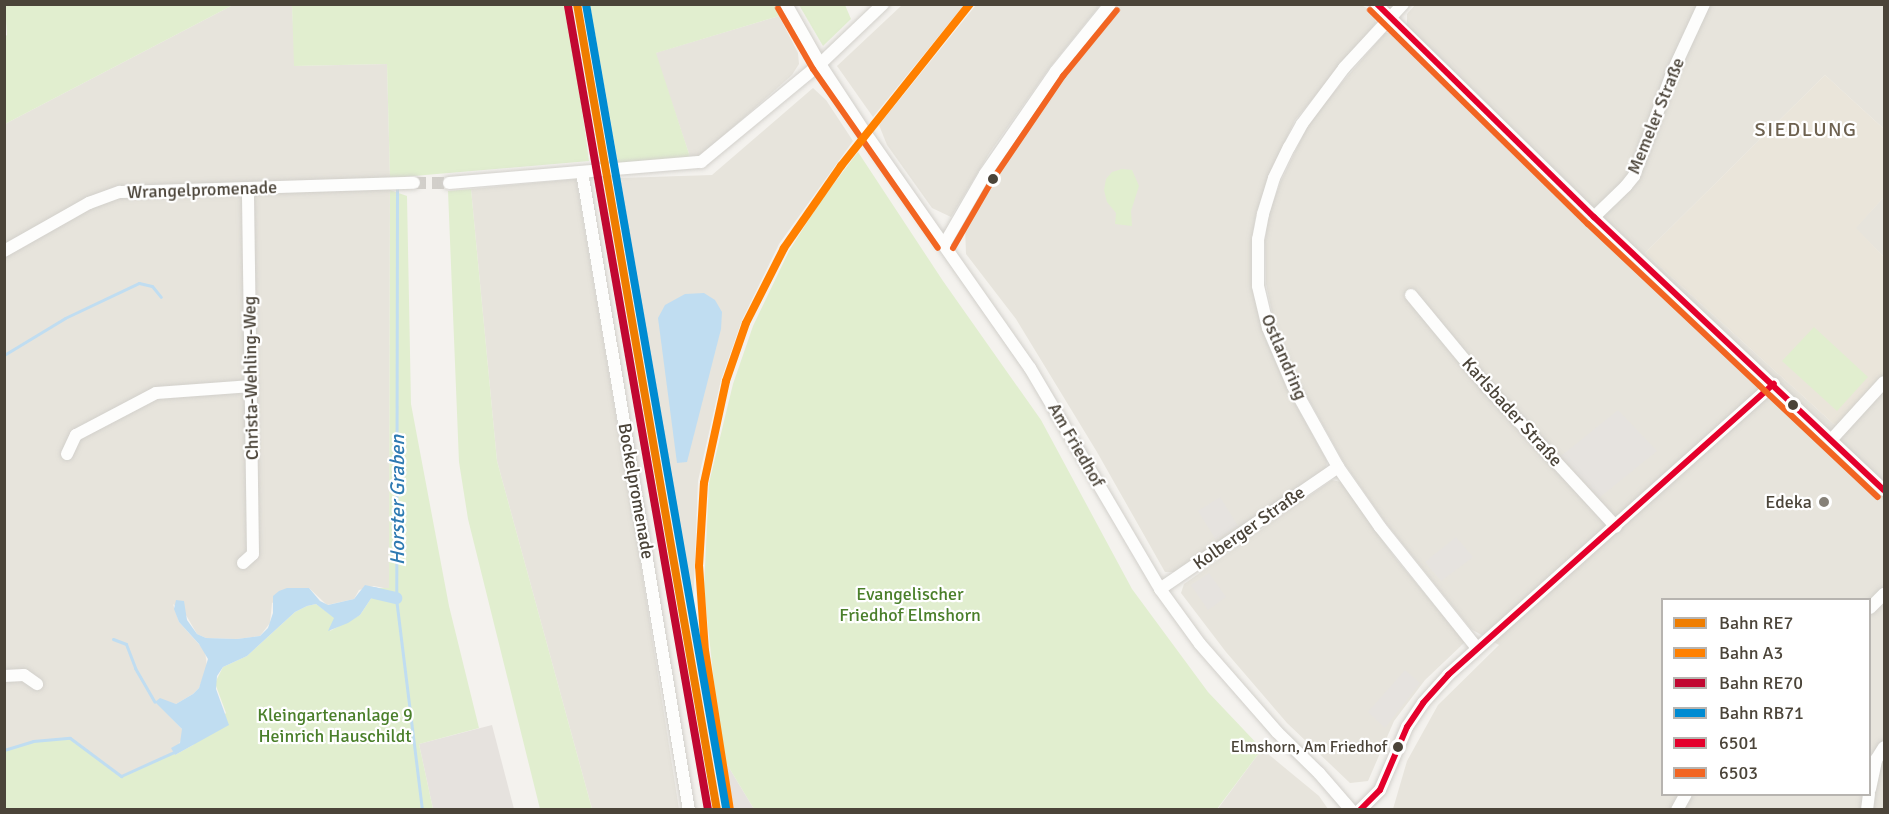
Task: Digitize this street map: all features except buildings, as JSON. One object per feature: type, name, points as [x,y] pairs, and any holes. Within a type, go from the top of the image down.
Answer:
[{"type":"street","name":"Am Friedhof","points":[[786,4],[820,64],[945,243],[1047,395],[1160,589],[1200,644],[1277,732],[1319,772],[1351,810]]},
{"type":"street","points":[[449,183],[701,162],[820,64],[883,4]]},
{"type":"street","points":[[945,243],[985,174],[1056,71],[1110,4]]},
{"type":"street","points":[[1376,4],[1594,217],[1833,439],[1884,490]]},
{"type":"street","name":"Ostlandring","points":[[1403,4],[1344,68],[1298,131],[1274,178],[1258,239],[1258,286],[1268,328],[1293,386],[1338,466],[1380,527],[1477,648]]},
{"type":"street","name":"Memeler Straße","points":[[1594,217],[1634,176],[1672,73],[1704,4]]},
{"type":"street","name":"Bockelpromenade","points":[[582,172],[689,810]]},
{"type":"street","name":"Wrangelpromenade","points":[[4,251],[88,203],[120,192],[414,183]]},
{"type":"street","name":"Christa-Wehling-Weg","points":[[243,563],[253,554],[248,188]]},
{"type":"street","name":"Karlsbader Straße","points":[[1411,295],[1487,387],[1616,527]]},
{"type":"street","points":[[1833,439],[1884,382]]},
{"type":"street","points":[[1360,810],[1380,790],[1407,727],[1423,703],[1477,648],[1616,527],[1774,384]]},
{"type":"street","points":[[67,454],[76,435],[156,393],[252,386]]},
{"type":"street","name":"Kolberger Straße","points":[[1160,589],[1338,466]]},
{"type":"street","points":[[1871,606],[1884,594]]},
{"type":"street","points":[[4,676],[24,675],[37,684]]},
{"type":"street","points":[[1871,781],[1876,760],[1884,747]]},
{"type":"street","points":[[1677,810],[1685,796]]},
{"type":"shaded area","points":[[1360,4],[1373,12],[1376,23],[1295,120],[1269,176],[1256,214],[1252,239],[1252,288],[1263,333],[1287,389],[1327,461],[1326,469],[1174,572],[1165,572],[1097,452],[1016,319],[966,254],[965,226],[1005,160],[1063,75],[1120,5]]},
{"type":"shaded area","points":[[233,5],[292,5],[295,66],[387,64],[390,178],[389,589],[374,586],[359,590],[354,599],[327,605],[309,588],[298,588],[272,603],[270,623],[260,636],[237,639],[206,638],[197,634],[186,615],[173,604],[179,622],[205,651],[207,667],[199,688],[193,694],[176,704],[156,702],[182,729],[183,737],[174,752],[121,776],[103,765],[5,750],[5,124]]},
{"type":"shaded area","points":[[902,5],[964,5],[873,117],[837,66]]},
{"type":"shaded area","points":[[976,5],[1100,5],[1050,67],[990,152],[951,217],[932,208],[887,145],[879,125]]},
{"type":"shaded area","points":[[1415,5],[1884,5],[1884,129],[1825,75],[1645,253],[1838,428],[1884,375],[1884,809],[1393,809],[1407,761],[1438,705],[1499,645],[1471,629],[1385,522],[1344,463],[1299,382],[1275,326],[1266,284],[1265,241],[1268,216],[1281,181],[1307,127],[1327,100],[1385,33],[1392,33],[1407,23],[1407,14]]},
{"type":"shaded area","points":[[779,16],[798,53],[799,64],[792,75],[697,159],[691,160],[655,53]]},
{"type":"shaded area","points":[[1825,75],[1884,129],[1884,197],[1856,228],[1884,257],[1884,375],[1838,428],[1645,253]]},
{"type":"shaded area","points":[[813,88],[826,100],[853,141],[779,244],[742,320],[721,380],[698,481],[693,608],[620,178],[712,175]]},
{"type":"shaded area","points":[[576,179],[679,809],[592,809],[497,461],[471,189]]},
{"type":"shaded area","points":[[1884,197],[1884,257],[1855,228]]},
{"type":"shaded area","points":[[1618,410],[1657,451],[1599,498],[1561,456]]},
{"type":"shaded area","points":[[1332,480],[1341,482],[1396,559],[1465,642],[1425,680],[1394,721],[1368,781],[1350,783],[1287,723],[1226,652],[1181,593],[1184,584]]},
{"type":"shaded area","points":[[1220,497],[1238,526],[1216,540],[1198,511]]},
{"type":"shaded area","points":[[1456,537],[1473,557],[1441,581],[1425,562]]},
{"type":"shaded area","points":[[1209,573],[1226,597],[1208,610],[1191,585]]},
{"type":"shaded area","points":[[1405,670],[1420,683],[1385,728],[1368,712]]},
{"type":"shaded area","points":[[492,725],[514,809],[433,809],[419,744]]},
{"type":"shaded area","points":[[1262,749],[1319,796],[1328,809],[1217,810]]},
{"type":"shaded area","points":[[725,761],[754,809],[734,809]]},
{"type":"green space","points":[[5,4],[233,5],[5,124],[4,37],[7,35]]},
{"type":"green space","points":[[292,5],[568,5],[589,161],[390,178],[387,64],[294,66]]},
{"type":"green space","points":[[590,5],[774,5],[779,16],[656,53],[691,160],[618,163]]},
{"type":"green space","points":[[799,5],[845,5],[851,19],[823,46]]},
{"type":"green space","name":"Evangelischer Friedhof Elmshorn","points":[[858,152],[943,281],[1041,420],[1132,589],[1208,692],[1262,749],[1217,809],[754,809],[725,761],[704,589],[709,483],[733,384],[753,326],[789,251],[820,202]]},
{"type":"green space","points":[[1122,169],[1132,170],[1139,186],[1131,211],[1132,226],[1115,224],[1116,213],[1107,202],[1104,190],[1106,179],[1112,172]]},
{"type":"green space","points":[[471,189],[497,461],[592,809],[540,809],[468,519],[459,462],[448,191]]},
{"type":"green space","name":"Kleingartenanlage 9 Heinrich Hauschildt","points":[[390,190],[407,196],[411,404],[449,606],[479,728],[419,744],[433,809],[5,809],[4,750],[33,741],[70,738],[121,776],[174,752],[175,755],[193,745],[226,713],[215,683],[223,667],[247,656],[295,612],[307,606],[316,604],[335,618],[330,631],[360,615],[378,588],[389,588]]},
{"type":"green space","points":[[1814,327],[1868,377],[1837,411],[1782,361]]},
{"type":"water","points":[[704,293],[715,300],[722,312],[721,329],[687,462],[677,463],[658,318],[665,305],[685,294]]},
{"type":"water","points":[[365,585],[378,588],[360,615],[348,623],[328,631],[334,618],[316,604],[307,606],[295,612],[247,656],[223,667],[217,676],[216,689],[229,725],[175,755],[171,748],[180,743],[182,729],[155,702],[160,698],[176,704],[193,694],[199,688],[208,659],[199,644],[179,622],[174,609],[176,600],[184,601],[187,620],[197,634],[206,638],[237,639],[260,636],[268,628],[273,613],[273,596],[279,591],[287,588],[309,588],[320,601],[328,605],[354,599]]},
{"type":"waterway","name":"Horster Graben","points":[[397,188],[396,598],[422,810]]},
{"type":"waterway","points":[[4,355],[65,318],[139,283],[152,286],[161,297]]},
{"type":"waterway","points":[[374,593],[396,598]]},
{"type":"waterway","points":[[113,639],[126,644],[135,668],[155,702]]},
{"type":"waterway","points":[[4,750],[33,741],[70,738],[121,776],[174,752]]},
{"type":"tunnel","points":[[414,183],[449,183]]},
{"type":"rail line","name":"RE7","points":[[577,4],[717,810]]},
{"type":"rail line","name":"RB71","points":[[586,4],[726,808]]},
{"type":"rail line","name":"A3","points":[[730,810],[705,651],[699,566],[704,483],[726,381],[746,323],[784,248],[841,166],[970,4]]},
{"type":"rail line","name":"RE70","points":[[568,6],[708,810]]},
{"type":"transit line","name":"6501","points":[[1377,4],[1594,217],[1884,490]]},
{"type":"transit line","name":"6503","points":[[778,8],[813,69],[938,248]]},
{"type":"transit line","name":"6503","points":[[953,248],[993,179],[1063,76],[1117,10]]},
{"type":"transit line","name":"6503","points":[[1370,10],[1588,224],[1878,497]]},
{"type":"transit line","name":"6501","points":[[1360,810],[1380,790],[1407,727],[1423,703],[1448,675],[1774,384]]},
{"type":"place","name":"Edeka","points":[[1824,502]]},
{"type":"place","name":"Elmshorn, Am Friedhof","points":[[1398,747]]},
{"type":"district","name":"SIEDLUNG","points":[[1806,129]]}]
